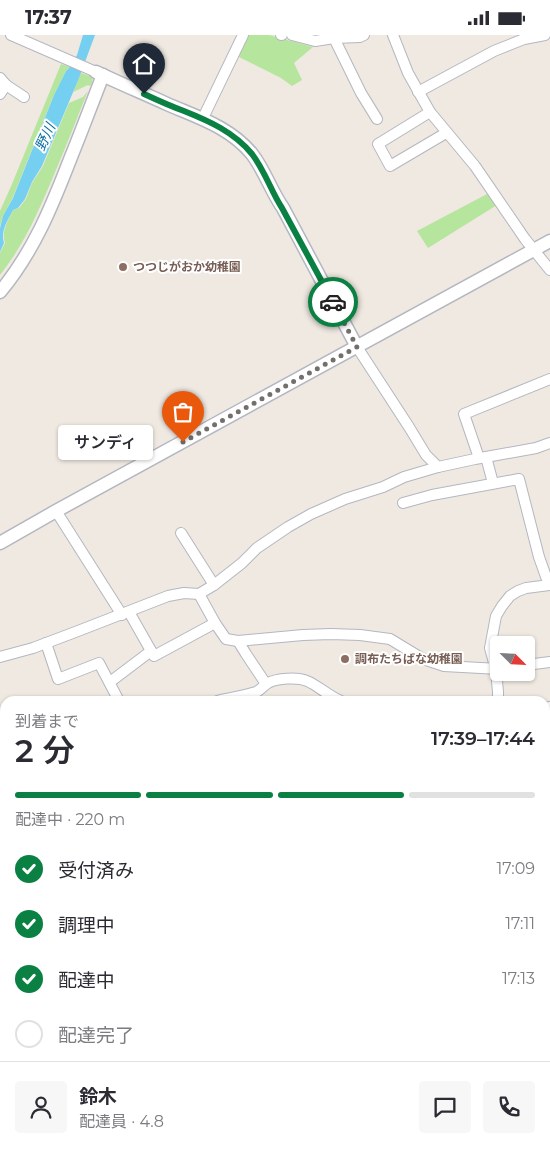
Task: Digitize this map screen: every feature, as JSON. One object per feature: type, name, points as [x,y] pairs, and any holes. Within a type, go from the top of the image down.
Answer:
[{"type":"street","points":[[11,35],[202,118],[223,129],[251,153],[263,170],[276,198],[357,347],[426,455],[438,467]]},
{"type":"street","points":[[202,118],[243,35]]},
{"type":"street","points":[[292,35],[315,41],[364,35]]},
{"type":"street","points":[[393,35],[408,73],[430,112],[475,166],[533,250],[550,270]]},
{"type":"street","points":[[418,92],[519,38],[545,35]]},
{"type":"street","points":[[334,38],[361,93],[377,119]]},
{"type":"street","points":[[0,292],[37,238],[56,197],[100,74]]},
{"type":"street","points":[[2,86],[24,97]]},
{"type":"street","points":[[430,112],[378,144],[390,166],[446,133]]},
{"type":"street","points":[[0,543],[550,241]]},
{"type":"street","points":[[493,483],[464,414],[550,379]]},
{"type":"street","points":[[0,657],[46,643],[168,596],[184,593],[199,594],[242,563],[257,548],[288,527],[346,499],[383,487],[404,477],[438,467],[536,448],[550,443]]},
{"type":"street","points":[[403,503],[432,495],[519,479],[539,557],[550,585],[526,588],[510,596],[496,616],[492,636]]},
{"type":"street","points":[[56,511],[154,656],[215,623]]},
{"type":"street","points":[[182,533],[214,585]]},
{"type":"street","points":[[199,594],[226,639],[238,641],[303,635],[360,635],[390,639],[423,659],[444,665],[490,668]]},
{"type":"street","points":[[238,641],[266,684]]},
{"type":"street","points":[[46,643],[58,679],[99,663],[117,696]]},
{"type":"street","points":[[110,682],[151,651]]},
{"type":"street","points":[[535,664],[550,662]]},
{"type":"street","points":[[237,696],[257,691],[272,681],[300,679],[306,680],[330,696]]},
{"type":"street","points":[[498,681],[498,696]]},
{"type":"green space","points":[[248,35],[269,35],[313,47],[294,63],[302,80],[292,86],[281,78],[237,56]]},
{"type":"green space","points":[[61,64],[70,67],[66,71],[53,97],[0,226],[0,211]]},
{"type":"green space","points":[[81,73],[92,77],[92,83],[90,86],[88,85],[73,92]]},
{"type":"green space","points":[[88,91],[38,211],[25,237],[0,275],[0,253],[5,243],[4,230],[9,218],[13,210],[19,208],[26,199],[32,183],[43,166],[69,103],[83,97]]},
{"type":"green space","points":[[489,193],[497,205],[428,248],[417,231]]},
{"type":"water","name":"野川","points":[[83,35],[95,35],[42,166],[32,182],[25,199],[18,208],[13,210],[7,222],[3,234],[4,243],[0,252],[0,228],[3,216],[13,198],[54,95],[66,71],[77,55]]},
{"type":"way so far","points":[[183,442],[357,347],[333,302]]},
{"type":"place","name":"つつじがおか幼稚園","points":[[123,267]]},
{"type":"place","name":"サンディ","points":[[183,442]]},
{"type":"place","name":"調布たちばな幼稚園","points":[[345,659]]},
{"type":"route","points":[[144,94],[202,118],[223,129],[251,153],[263,170],[276,198],[333,302]]}]
